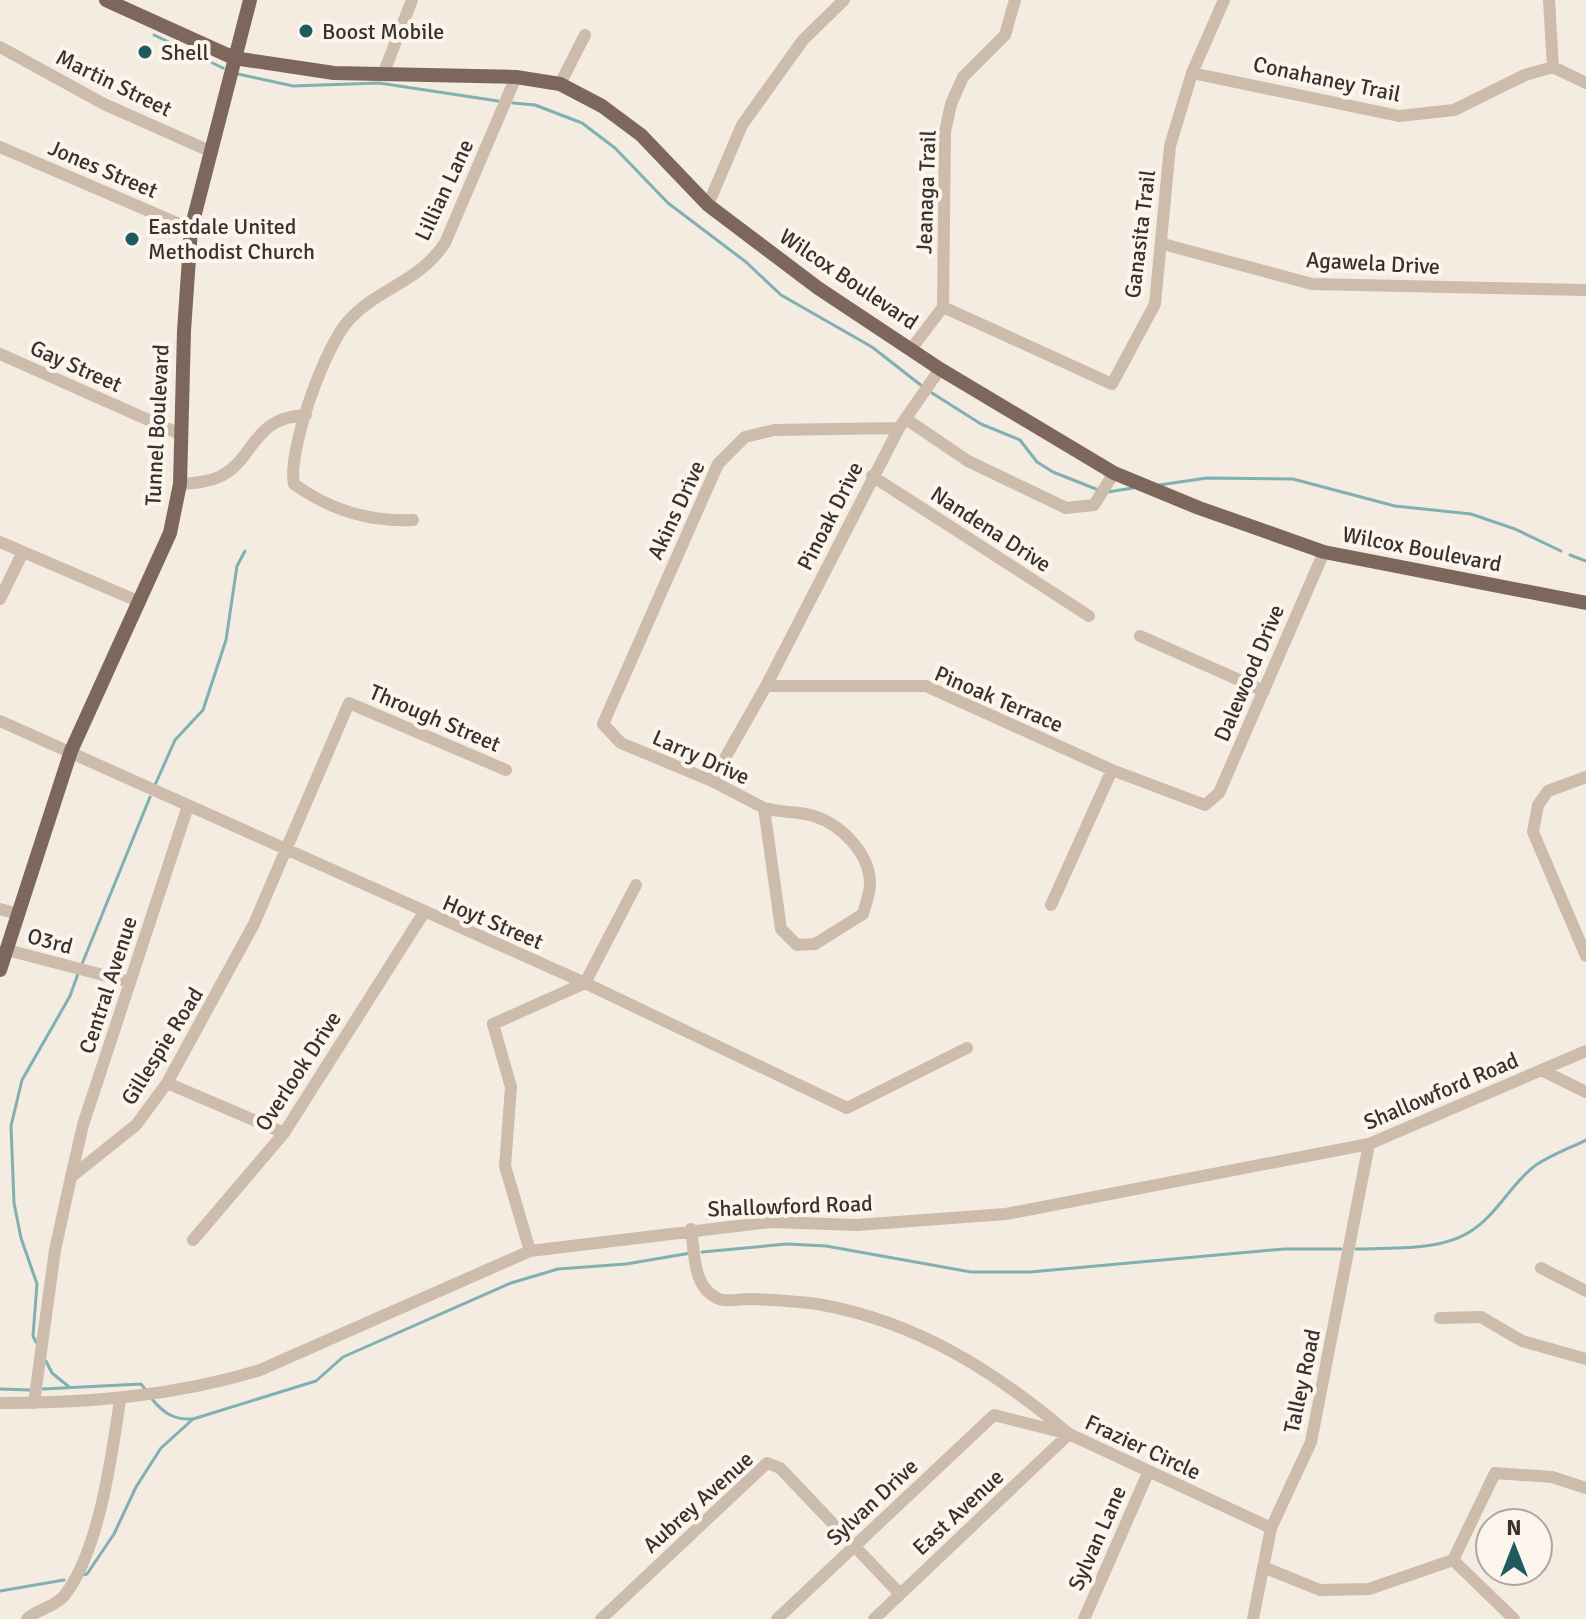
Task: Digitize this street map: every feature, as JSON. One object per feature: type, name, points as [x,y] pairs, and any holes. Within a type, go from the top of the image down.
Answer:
[{"type":"main road","name":"Wilcox Boulevard","points":[[106,0],[234,58],[334,73],[516,77],[560,84],[602,106],[641,135],[708,205],[818,288],[940,369],[1114,473],[1199,508],[1324,552],[1586,603]]},
{"type":"main road","name":"Tunnel Boulevard","points":[[0,970],[71,751],[170,533],[180,484],[191,229],[250,0]]},
{"type":"street","points":[[384,72],[412,0]]},
{"type":"street","points":[[708,205],[742,125],[803,40],[844,0]]},
{"type":"street","name":"Jeanaga Trail","points":[[943,307],[945,132],[951,104],[963,77],[1005,35],[1012,20],[1015,0]]},
{"type":"street","name":"Ganasita Trail","points":[[943,307],[1112,384],[1155,304],[1170,146],[1192,73],[1224,0]]},
{"type":"street","points":[[1549,0],[1553,67],[1586,83]]},
{"type":"street","points":[[560,84],[585,35]]},
{"type":"street","name":"Martin Street","points":[[0,47],[104,104],[212,152]]},
{"type":"street","name":"Conahaney Trail","points":[[1192,73],[1399,116],[1454,110],[1525,75],[1553,67]]},
{"type":"street","name":"Lillian Lane","points":[[413,520],[389,521],[354,514],[319,502],[294,484],[291,468],[312,388],[348,320],[430,265],[445,243],[516,77]]},
{"type":"street","name":"Jones Street","points":[[0,147],[191,229]]},
{"type":"street","name":"Agawela Drive","points":[[1163,244],[1312,284],[1586,290]]},
{"type":"street","points":[[912,348],[943,307]]},
{"type":"street","name":"Gay Street","points":[[0,354],[180,434]]},
{"type":"street","name":"Pinoak Drive","points":[[712,781],[766,686],[872,476],[902,424],[940,369]]},
{"type":"street","points":[[180,484],[199,483],[225,474],[267,428],[290,417],[305,422]]},
{"type":"street","points":[[902,424],[968,461],[1066,508],[1094,505],[1114,473]]},
{"type":"street","name":"Akins Drive","points":[[621,743],[603,724],[718,464],[745,437],[774,430],[902,424]]},
{"type":"street","name":"Nandena Drive","points":[[872,476],[1089,616]]},
{"type":"street","points":[[0,542],[140,602]]},
{"type":"street","points":[[0,599],[23,552]]},
{"type":"street","name":"Dalewood Drive","points":[[1205,805],[1219,793],[1324,552]]},
{"type":"street","points":[[1140,636],[1264,691]]},
{"type":"street","name":"Pinoak Terrace","points":[[766,686],[926,686],[1112,770],[1205,805]]},
{"type":"street","name":"Through Street","points":[[349,703],[506,770]]},
{"type":"street","name":"Gillespie Road","points":[[71,1177],[136,1125],[167,1083],[243,947],[349,703]]},
{"type":"street","name":"Hoyt Street","points":[[0,721],[285,848],[423,914],[585,983],[847,1108],[967,1048]]},
{"type":"street","name":"Larry Drive","points":[[621,743],[712,781],[764,808],[785,815],[812,815],[840,829],[868,866],[871,887],[863,914],[815,944],[797,945],[781,929],[764,808]]},
{"type":"street","points":[[1051,905],[1112,770]]},
{"type":"street","points":[[1586,777],[1548,791],[1538,805],[1533,832],[1586,956]]},
{"type":"street","name":"Central Avenue","points":[[71,1177],[83,1125],[188,806]]},
{"type":"street","points":[[530,1251],[505,1166],[511,1087],[493,1024],[585,983],[636,885]]},
{"type":"street","points":[[0,909],[18,914]]},
{"type":"street","name":"Overlook Drive","points":[[193,1240],[284,1133],[423,914]]},
{"type":"street","points":[[1572,926],[1586,919]]},
{"type":"street","name":"O3rd","points":[[7,950],[130,982]]},
{"type":"street","name":"Shallowford Road","points":[[0,1403],[120,1400],[260,1370],[530,1251],[691,1229],[770,1222],[857,1225],[1006,1214],[1369,1144],[1586,1051]]},
{"type":"street","points":[[1541,1070],[1586,1092]]},
{"type":"street","points":[[167,1083],[284,1133]]},
{"type":"street","name":"Talley Road","points":[[1253,1619],[1271,1528],[1311,1442],[1369,1144]]},
{"type":"street","points":[[34,1403],[55,1250],[71,1177]]},
{"type":"street","points":[[691,1229],[697,1272],[705,1289],[721,1300],[824,1306],[894,1324],[940,1343],[999,1377],[1069,1434]]},
{"type":"street","points":[[1541,1268],[1586,1291]]},
{"type":"street","points":[[1440,1318],[1481,1317],[1522,1341],[1586,1359]]},
{"type":"street","points":[[27,1619],[62,1598],[84,1558],[111,1469],[120,1400]]},
{"type":"street","name":"Frazier Circle","points":[[994,1415],[1069,1434],[1271,1528]]},
{"type":"street","name":"Sylvan Drive","points":[[777,1619],[994,1415]]},
{"type":"street","name":"East Avenue","points":[[874,1619],[1069,1434]]},
{"type":"street","name":"Aubrey Avenue","points":[[601,1619],[767,1463],[780,1468],[856,1544]]},
{"type":"street","name":"Sylvan Lane","points":[[1084,1619],[1148,1473]]},
{"type":"street","points":[[1263,1567],[1320,1590],[1369,1589],[1453,1560],[1495,1473],[1552,1477],[1586,1488]]},
{"type":"street","points":[[856,1544],[900,1594]]},
{"type":"street","points":[[1453,1560],[1514,1619]]},
{"type":"waterway","points":[[154,35],[223,68]]},
{"type":"waterway","points":[[238,74],[293,86],[379,83],[498,101]]},
{"type":"waterway","points":[[513,103],[535,105],[582,123],[615,148],[668,203],[746,262],[781,295],[872,347],[922,386]]},
{"type":"waterway","points":[[932,393],[981,424],[1020,440],[1037,462],[1053,472],[1096,489]]},
{"type":"waterway","points":[[1159,485],[1207,478],[1293,479],[1395,506],[1471,514],[1515,529],[1561,551]]},
{"type":"waterway","points":[[1108,492],[1133,488]]},
{"type":"waterway","points":[[155,785],[175,740],[203,710],[226,640],[237,566],[245,551]]},
{"type":"waterway","points":[[1570,555],[1586,561]]},
{"type":"waterway","points":[[82,964],[150,797]]},
{"type":"waterway","points":[[36,1342],[33,1336],[37,1284],[21,1238],[14,1203],[11,1126],[22,1080],[70,996],[79,971]]},
{"type":"waterway","points":[[1356,1249],[1416,1247],[1459,1237],[1481,1224],[1536,1165],[1586,1140]]},
{"type":"waterway","points":[[702,1252],[787,1244],[826,1246],[971,1272],[1030,1272],[1284,1249],[1341,1249]]},
{"type":"waterway","points":[[152,1399],[170,1415],[193,1419],[316,1381],[343,1357],[511,1283],[558,1269],[626,1264],[691,1253]]},
{"type":"waterway","points":[[46,1361],[52,1373],[68,1386]]},
{"type":"waterway","points":[[43,1389],[141,1384],[145,1389]]},
{"type":"waterway","points":[[0,1389],[30,1390]]},
{"type":"waterway","points":[[82,1575],[87,1574],[114,1534],[136,1487],[161,1448],[192,1420]]},
{"type":"waterway","points":[[0,1591],[64,1580]]},
{"type":"place","name":"Boost Mobile","points":[[306,31]]},
{"type":"place","name":"Shell","points":[[145,52]]},
{"type":"place","name":"Eastdale United Methodist Church","points":[[132,239]]}]
